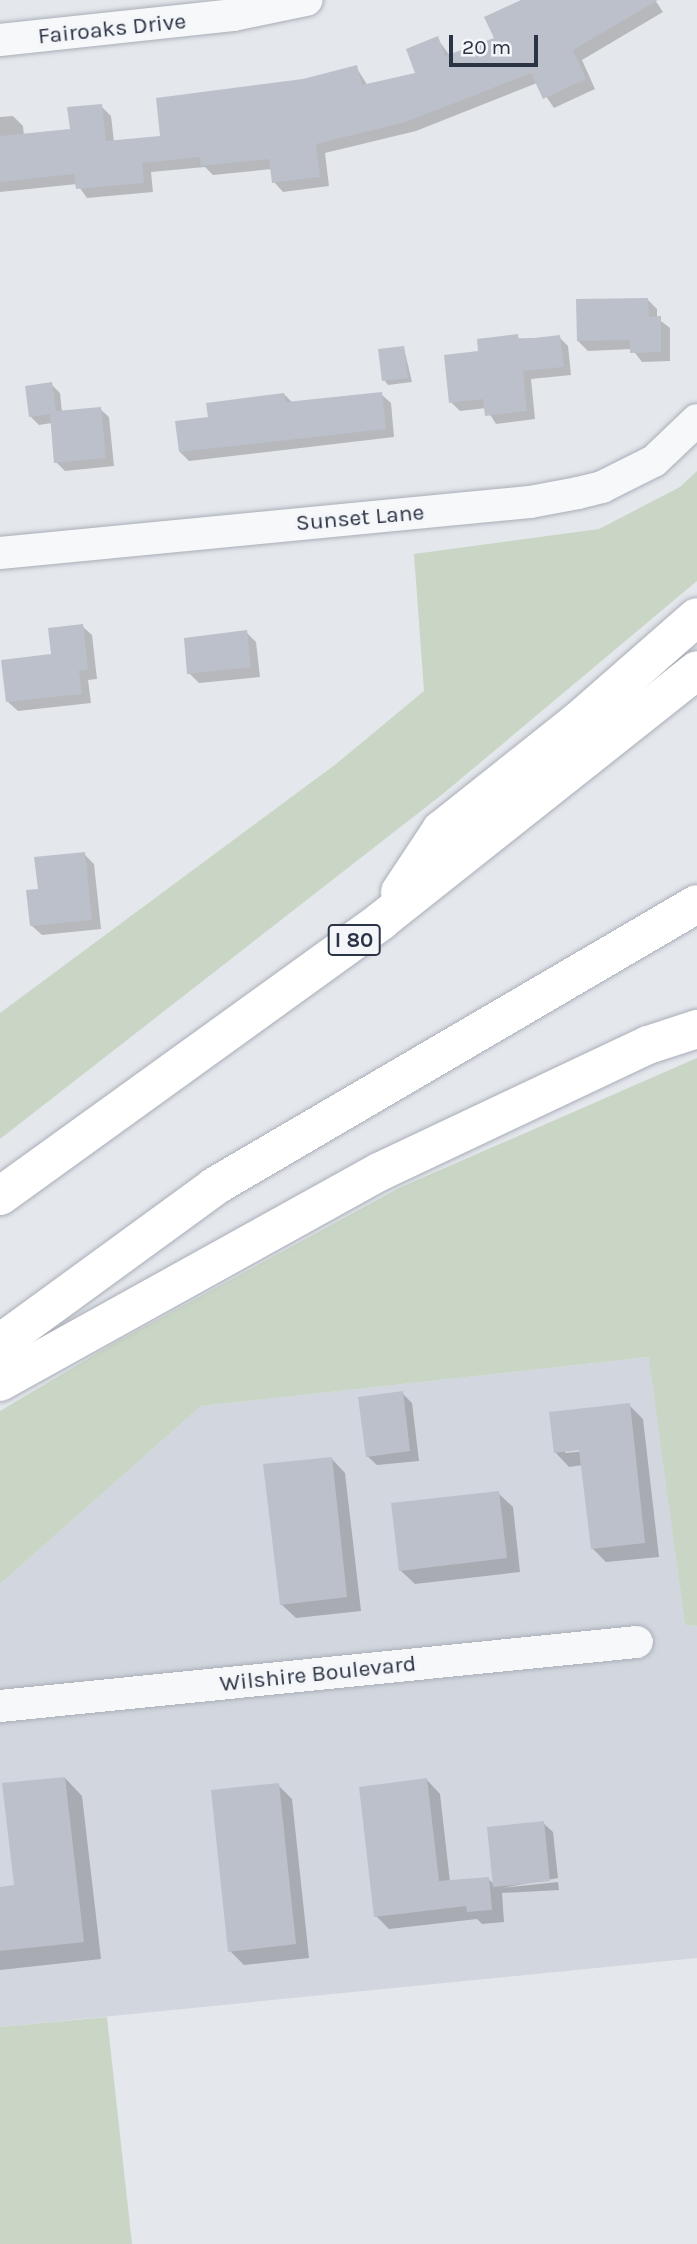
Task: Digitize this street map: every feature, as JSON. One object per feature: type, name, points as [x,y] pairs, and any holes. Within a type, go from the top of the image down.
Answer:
[{"type":"highway","points":[[382,920],[441,830],[578,722],[697,617]]},
{"type":"highway","name":"I 80","points":[[0,1196],[382,920],[697,670]]},
{"type":"highway","points":[[0,1343],[215,1186],[697,904]]},
{"type":"highway","points":[[0,1382],[379,1172],[648,1045],[697,1028]]},
{"type":"street","name":"Fairoaks Drive","points":[[0,40],[233,15],[306,0]]},
{"type":"street","name":"Sunset Lane","points":[[0,553],[530,502],[578,493],[626,477],[654,461],[697,421]]},
{"type":"street","name":"Wilshire Boulevard","points":[[0,1706],[637,1642]]},
{"type":"shaded area","points":[[650,1357],[685,1625],[697,1626],[697,1958],[0,2027],[0,1584],[201,1406]]},
{"type":"green space","points":[[697,471],[697,581],[444,793],[0,1139],[0,1013],[336,764],[424,691],[414,554],[599,529],[680,487]]},
{"type":"green space","points":[[697,1058],[697,1626],[685,1625],[649,1357],[201,1406],[0,1584],[0,1411],[111,1345],[399,1188]]},
{"type":"green space","points":[[107,2017],[132,2244],[0,2244],[0,2027]]},
{"type":"building","points":[[521,0],[658,0],[573,50],[586,79],[543,99],[531,73],[406,122],[316,144],[320,177],[272,183],[269,159],[201,166],[200,157],[142,163],[144,183],[76,189],[74,174],[0,182],[0,136],[70,129],[67,107],[102,104],[106,141],[160,136],[156,98],[303,79],[357,65],[362,85],[415,73],[406,49],[438,36],[445,56],[494,38],[484,17]]},
{"type":"building","points":[[648,298],[649,317],[661,316],[661,352],[630,353],[630,340],[577,341],[576,299]]},
{"type":"building","points":[[518,334],[519,340],[560,335],[564,367],[523,371],[527,411],[485,416],[483,399],[449,403],[444,355],[478,351],[477,339]]},
{"type":"building","points":[[404,346],[408,378],[382,381],[378,349]]},
{"type":"building","points":[[52,382],[56,411],[101,407],[106,458],[54,463],[50,414],[29,417],[25,386]]},
{"type":"building","points":[[382,392],[386,429],[179,452],[175,421],[208,417],[206,403],[284,393],[286,402]]},
{"type":"building","points":[[83,624],[88,670],[79,670],[82,694],[6,702],[1,660],[51,654],[48,628]]},
{"type":"building","points":[[247,630],[251,667],[187,674],[184,638]]},
{"type":"building","points":[[85,852],[92,920],[30,926],[26,890],[38,889],[34,857]]},
{"type":"building","points":[[403,1391],[410,1451],[366,1457],[358,1397]]},
{"type":"building","points":[[630,1403],[645,1543],[591,1549],[579,1450],[554,1453],[549,1412]]},
{"type":"building","points":[[332,1457],[347,1597],[280,1605],[263,1464]]},
{"type":"building","points":[[499,1491],[507,1558],[399,1571],[391,1503]]},
{"type":"building","points":[[65,1777],[84,1942],[0,1951],[0,1887],[14,1885],[2,1783]]},
{"type":"building","points":[[427,1778],[439,1881],[489,1877],[492,1910],[467,1912],[466,1906],[374,1917],[359,1787]]},
{"type":"building","points":[[279,1783],[296,1944],[228,1952],[211,1790]]},
{"type":"building","points":[[544,1821],[550,1881],[493,1887],[487,1827]]}]
